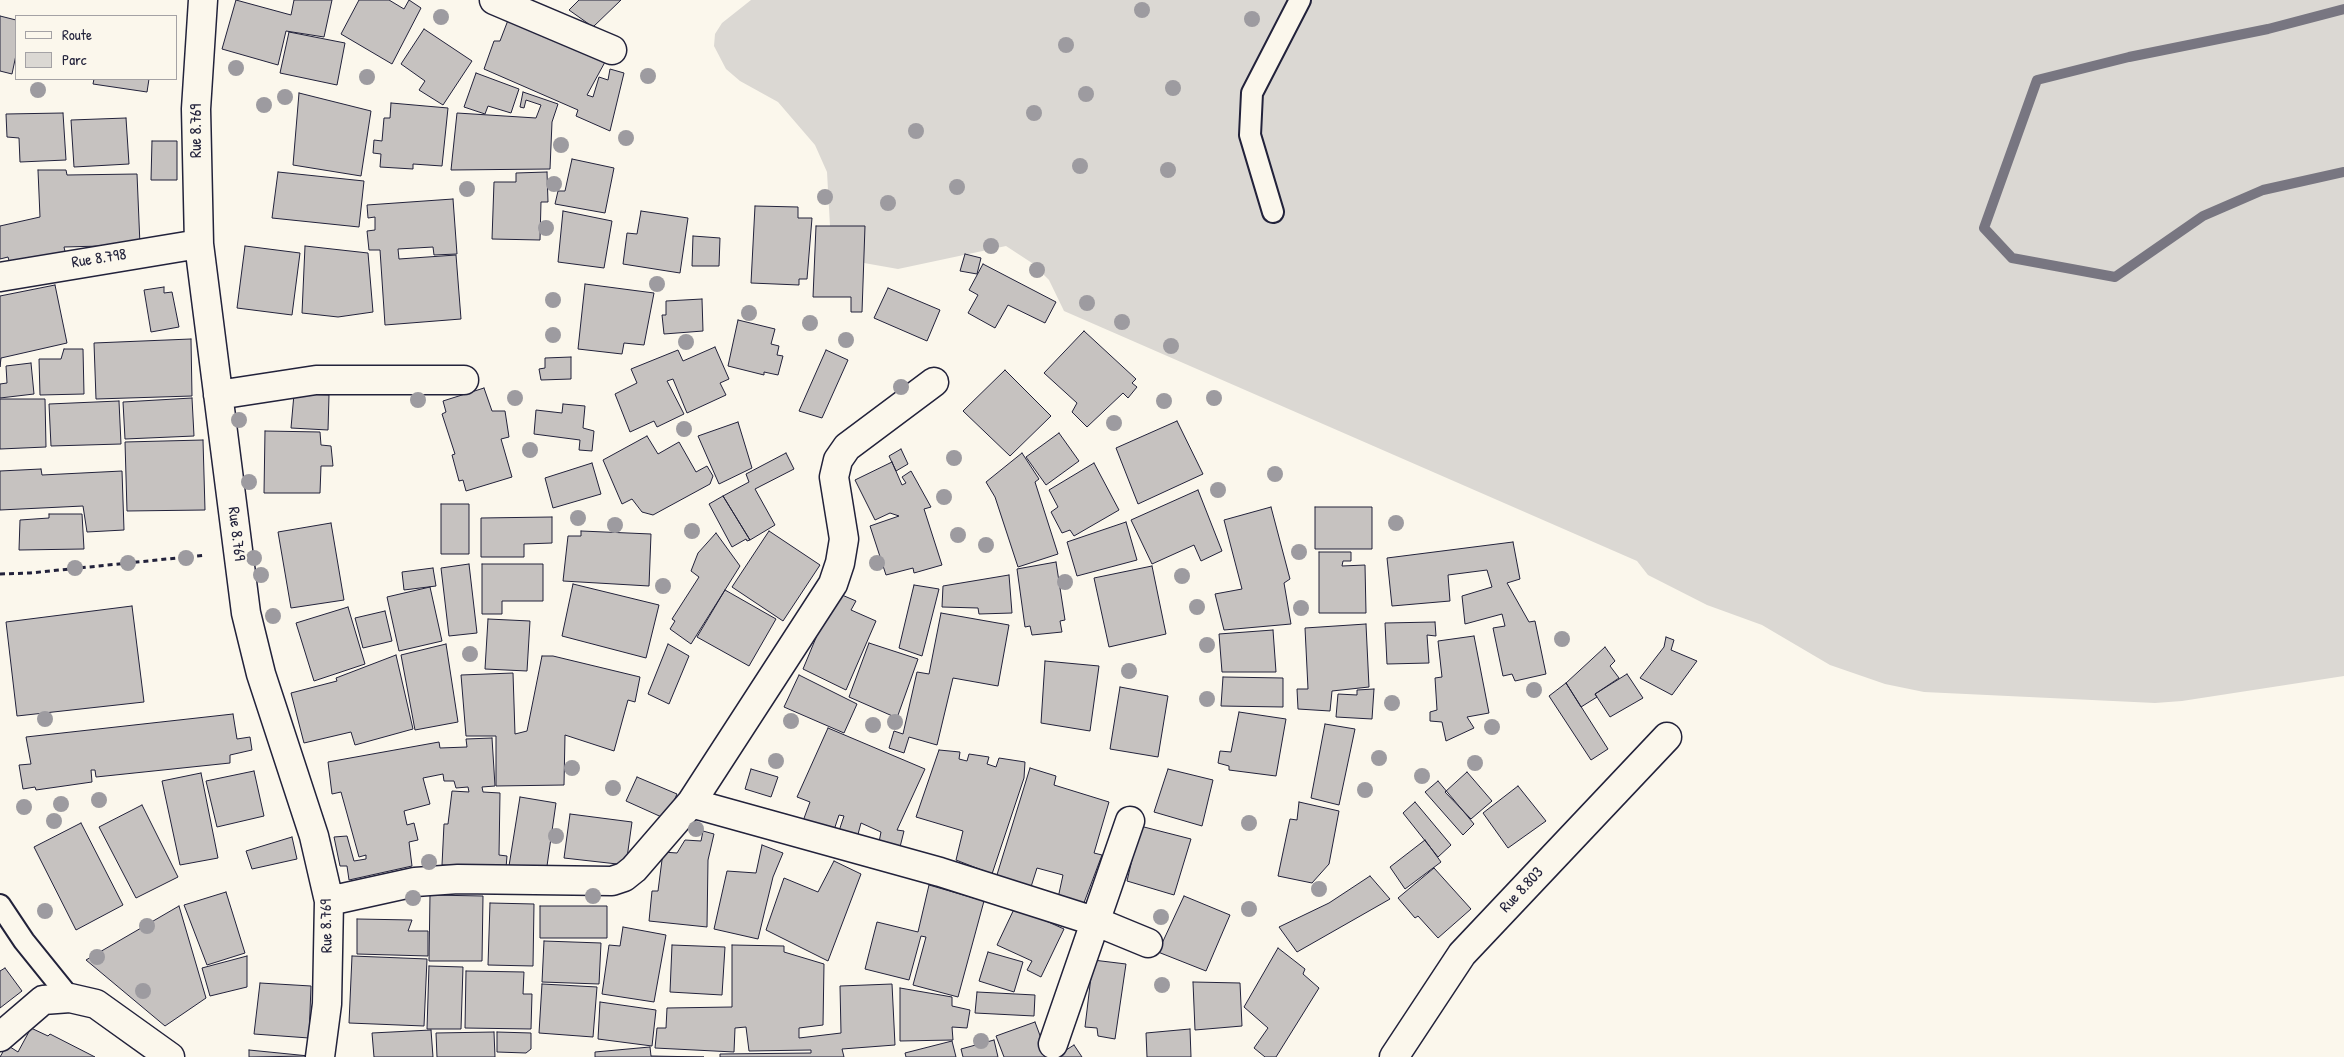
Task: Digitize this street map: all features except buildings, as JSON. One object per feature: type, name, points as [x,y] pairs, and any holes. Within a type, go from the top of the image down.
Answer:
[{"type":"street","name":"Rue 8.769","points":[[200,0],[196,109],[199,244],[246,613],[261,674],[314,836],[329,901],[327,1004],[320,1057]]},
{"type":"street","points":[[494,0],[612,50]]},
{"type":"street","name":"Rue 8.798","points":[[0,276],[199,244]]},
{"type":"street","points":[[218,395],[316,380],[464,380]]},
{"type":"street","points":[[329,901],[415,882],[458,879],[612,881],[624,877],[634,869],[691,803],[833,584],[840,563],[844,540],[834,478],[838,460],[847,447],[934,382]]},
{"type":"street","name":"Rue 8.803","points":[[1394,1057],[1462,954],[1667,737]]},
{"type":"street","points":[[691,803],[940,872],[1097,922],[1148,943]]},
{"type":"street","points":[[1052,1044],[1097,922],[1130,821]]},
{"type":"street","points":[[0,1037],[43,1000],[70,998],[96,1004],[170,1057]]},
{"type":"lane","points":[[1274,212],[1250,135],[1252,92],[1300,0]]},
{"type":"lane","points":[[0,905],[24,941],[70,998]]},
{"type":"path","points":[[0,574],[30,573],[238,551]]},
{"type":"green space","points":[[751,0],[2344,0],[2344,676],[2182,701],[2155,703],[1924,692],[1885,684],[1830,665],[1762,625],[1707,605],[1648,575],[1637,561],[1064,311],[1049,280],[1032,263],[1006,246],[898,269],[864,263],[830,226],[827,172],[815,145],[778,102],[740,81],[726,69],[714,46],[715,34],[722,23]]},
{"type":"waterway","points":[[2344,9],[2268,29],[2129,57],[2037,80],[1984,228],[2012,258],[2115,277],[2203,216],[2263,190],[2344,172]]}]
